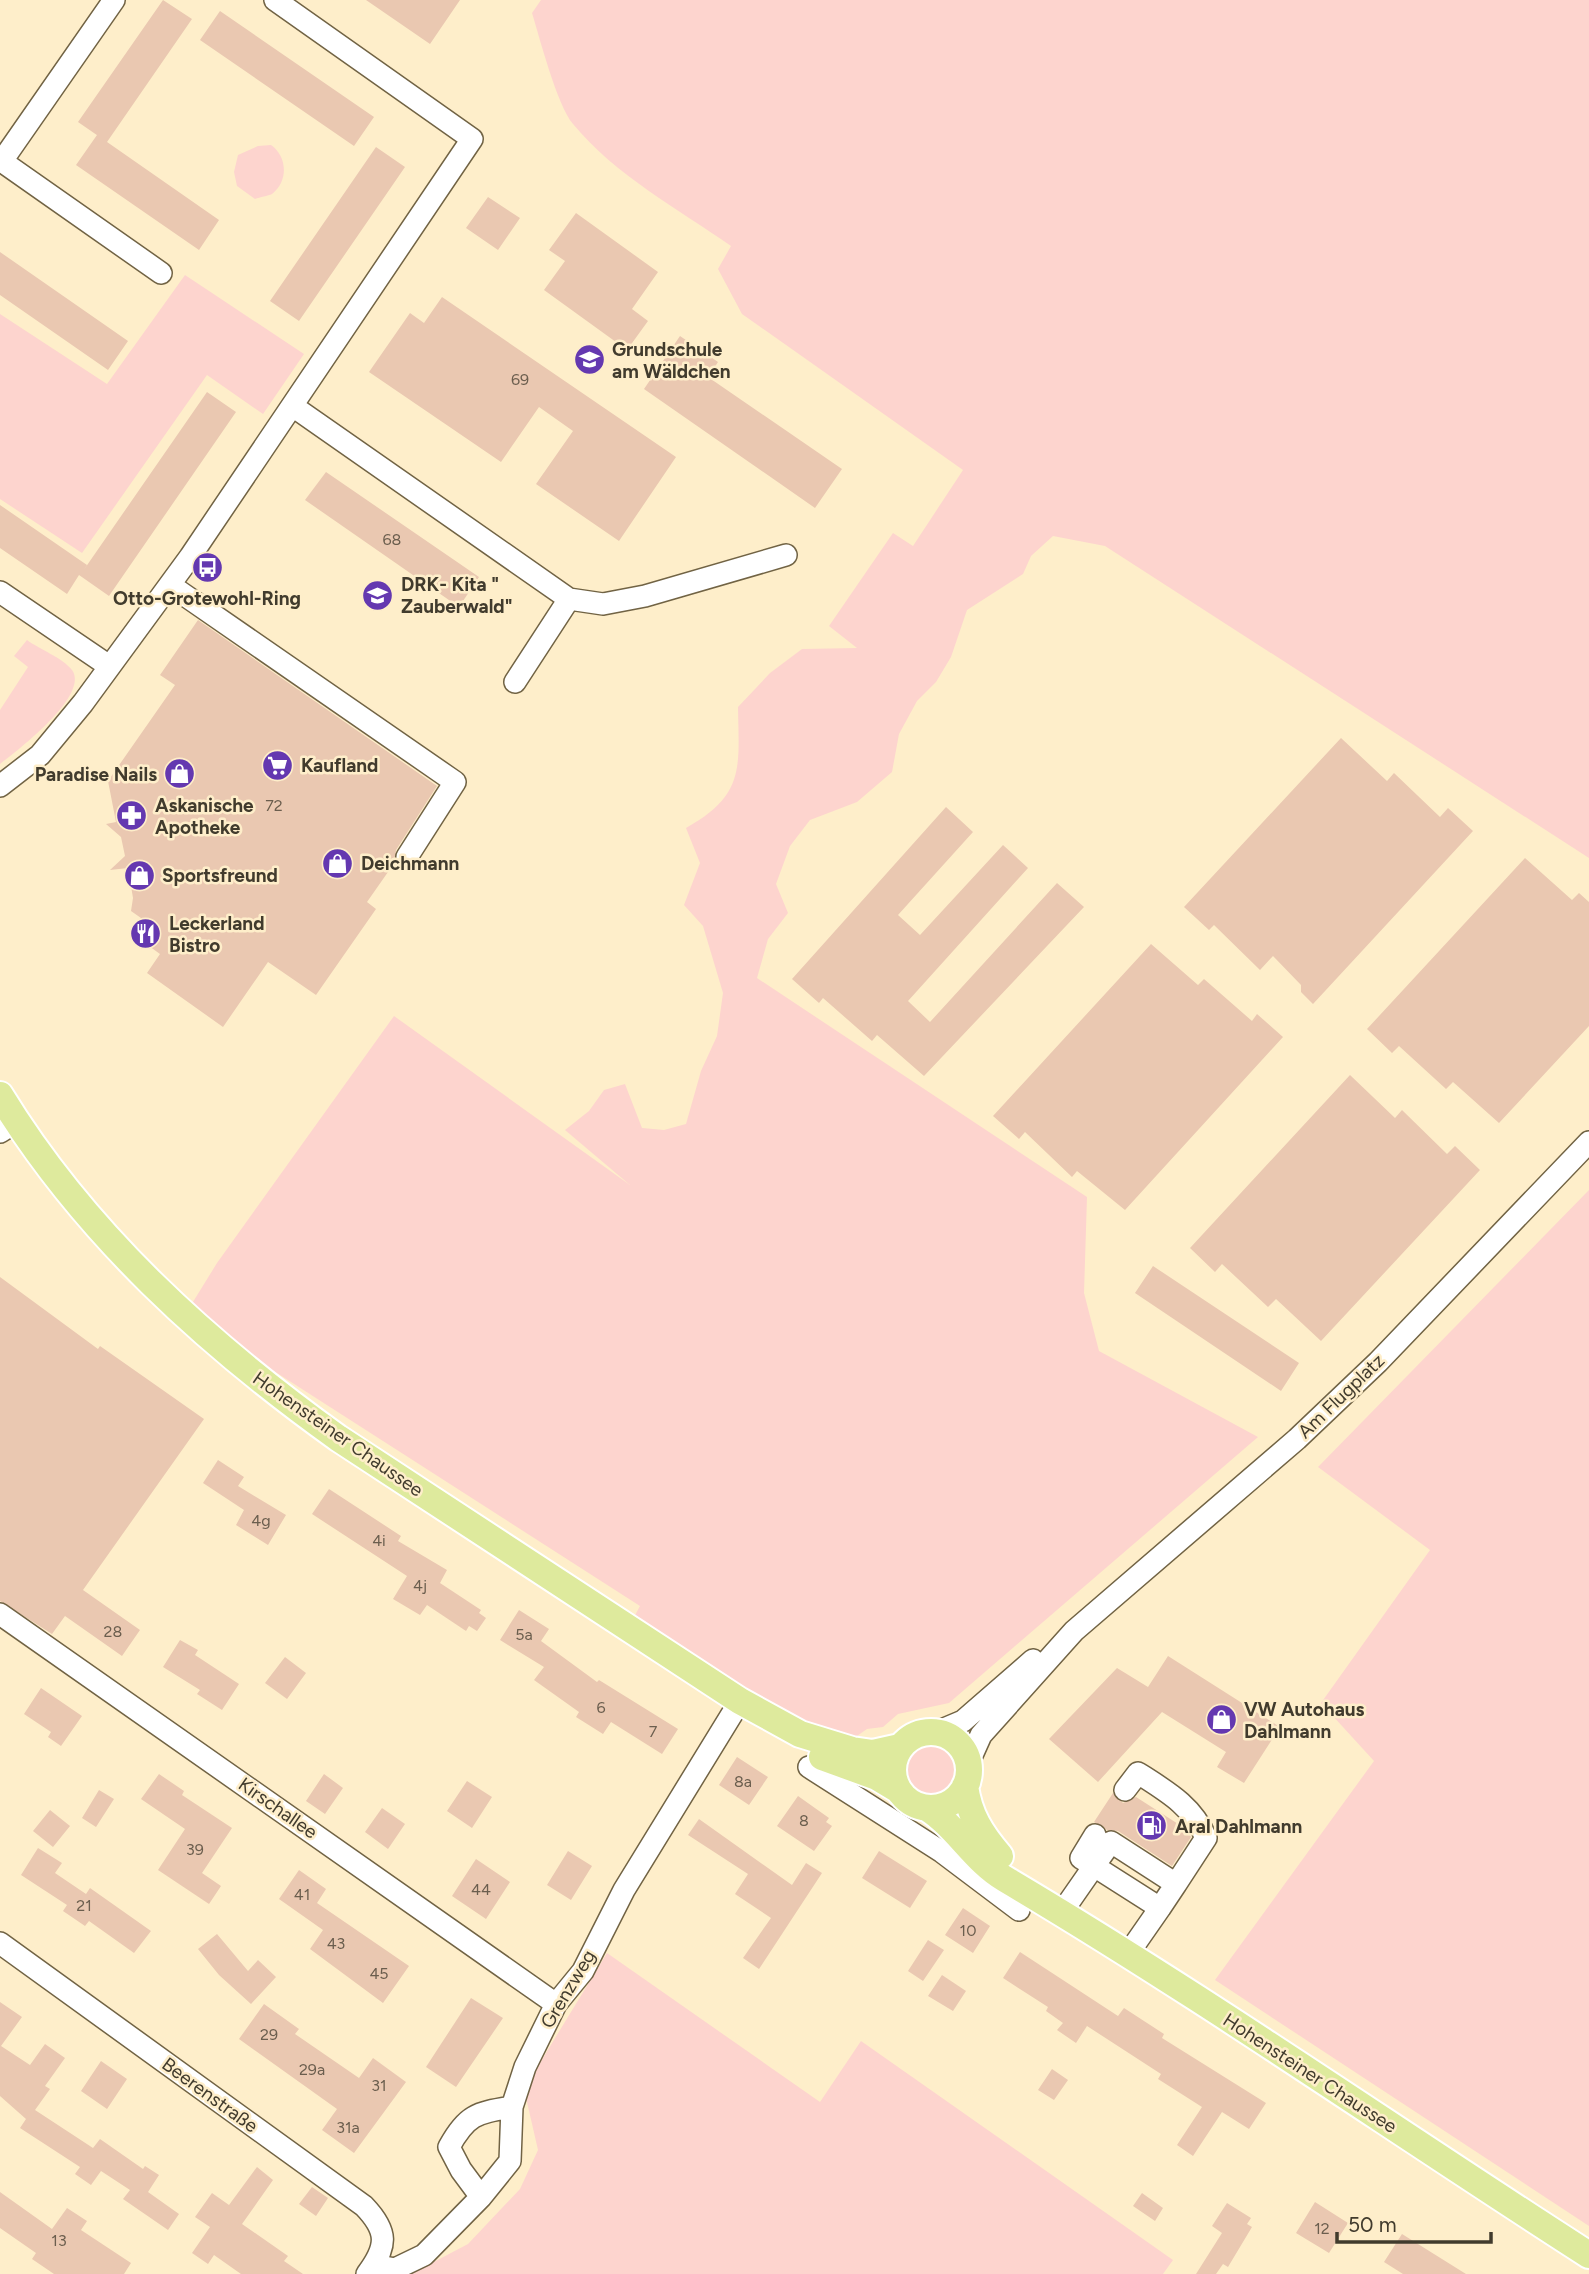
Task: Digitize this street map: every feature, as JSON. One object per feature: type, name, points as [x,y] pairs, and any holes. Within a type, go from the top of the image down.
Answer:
[{"type":"main road","name":"Hohensteiner Chaussee","points":[[0,1095],[8,1127],[139,1271],[237,1362],[338,1438],[740,1701],[810,1751],[877,1776],[897,1789]]},
{"type":"main road","name":"Hohensteiner Chaussee","points":[[740,1701],[822,1743],[873,1753],[900,1747]]},
{"type":"main road","points":[[937,1732],[959,1744],[967,1775],[950,1802],[927,1808],[905,1798],[897,1789],[892,1765],[900,1747],[913,1735],[937,1732]]},
{"type":"main road","name":"Hohensteiner Chaussee","points":[[967,1775],[970,1813],[981,1835],[1024,1901]]},
{"type":"main road","name":"Hohensteiner Chaussee","points":[[927,1808],[954,1828],[1024,1901],[1062,1912],[1589,2255]]},
{"type":"street","points":[[114,0],[1,161],[161,273]]},
{"type":"street","points":[[0,786],[40,755],[170,585],[472,139],[275,0]]},
{"type":"street","points":[[293,407],[569,599],[603,604],[645,596],[786,555]]},
{"type":"street","points":[[170,585],[455,782],[407,857]]},
{"type":"street","points":[[0,592],[109,666]]},
{"type":"street","points":[[515,682],[569,599]]},
{"type":"street","name":"Am Flugplatz","points":[[937,1732],[963,1721],[1033,1660],[1074,1631],[1308,1429],[1378,1362],[1589,1142]]},
{"type":"street","name":"Kirschallee","points":[[0,1614],[556,2004]]},
{"type":"street","name":"Am Flugplatz","points":[[967,1775],[981,1735],[1074,1631]]},
{"type":"street","name":"Grenzweg","points":[[371,2270],[395,2269],[424,2255],[481,2197],[510,2161],[512,2107],[525,2067],[556,2004],[583,1970],[624,1890],[740,1701]]},
{"type":"street","points":[[809,1767],[1024,1901]]},
{"type":"street","points":[[1125,1790],[1138,1773],[1184,1804],[1198,1819],[1206,1838],[1128,1954]]},
{"type":"street","points":[[1095,1835],[1081,1858],[1160,1908]]},
{"type":"street","points":[[1062,1912],[1111,1842],[1176,1884]]},
{"type":"street","name":"Beerenstraße","points":[[0,1943],[364,2206],[381,2223],[384,2244],[371,2270]]},
{"type":"street","points":[[481,2197],[449,2147],[462,2123],[480,2112],[512,2107]]},
{"type":"shaded area","points":[[541,0],[1589,0],[1589,858],[1105,546],[1053,536],[1031,556],[1023,574],[967,610],[951,657],[936,682],[917,701],[899,734],[892,772],[857,802],[810,820],[790,846],[776,884],[788,913],[768,939],[757,978],[1087,1197],[1084,1293],[1099,1351],[1258,1437],[949,1703],[898,1714],[883,1727],[867,1729],[857,1736],[855,1745],[808,1731],[633,1619],[640,1606],[249,1355],[188,1310],[217,1263],[394,1016],[630,1185],[565,1130],[589,1111],[604,1090],[625,1084],[642,1128],[664,1130],[686,1124],[701,1071],[717,1036],[723,993],[703,926],[684,905],[700,863],[686,828],[719,804],[729,791],[738,763],[738,707],[770,673],[802,649],[857,648],[829,626],[893,533],[913,546],[963,470],[742,314],[718,269],[731,246],[627,175],[590,142],[567,115],[532,13]]},
{"type":"shaded area","points":[[271,145],[283,162],[283,176],[272,194],[255,199],[237,186],[234,172],[238,155],[258,146]]},
{"type":"shaded area","points":[[185,275],[304,354],[263,414],[207,375],[82,553],[0,499],[0,314],[107,384]]},
{"type":"shaded area","points":[[27,640],[68,666],[75,681],[71,693],[50,721],[0,764],[0,710],[28,667],[14,656]]},
{"type":"shaded area","points":[[1589,1190],[1589,2226],[1215,1980],[1374,1761],[1321,1703],[1430,1550],[1318,1467]]},
{"type":"shaded area","points":[[930,1746],[947,1753],[954,1770],[947,1787],[930,1794],[913,1787],[906,1770],[913,1753]]},
{"type":"shaded area","points":[[607,1953],[820,2102],[861,2041],[1173,2260],[1163,2274],[411,2274],[468,2244],[520,2189],[538,2150],[524,2089]]},
{"type":"building","points":[[163,0],[192,19],[107,142],[78,122]]},
{"type":"building","points":[[366,0],[460,0],[430,44]]},
{"type":"building","points":[[220,11],[374,117],[354,146],[200,40]]},
{"type":"building","points":[[97,135],[219,220],[199,250],[76,165]]},
{"type":"building","points":[[376,147],[405,167],[299,321],[270,301]]},
{"type":"building","points":[[488,197],[520,218],[498,250],[466,228]]},
{"type":"building","points":[[576,213],[658,272],[632,309],[648,321],[627,350],[544,290],[565,261],[549,250]]},
{"type":"building","points":[[0,252],[128,341],[108,370],[0,295]]},
{"type":"building","points":[[442,297],[676,457],[619,541],[536,484],[573,431],[539,407],[501,462],[369,372],[410,313],[424,323]]},
{"type":"building","points":[[680,336],[718,362],[708,377],[842,469],[815,508],[644,389]]},
{"type":"building","points":[[207,392],[236,412],[109,596],[79,575],[67,594],[0,548],[0,505],[87,565],[83,571]]},
{"type":"building","points":[[326,472],[479,577],[459,607],[305,500]]},
{"type":"building","points":[[198,620],[437,786],[396,850],[395,862],[367,902],[376,909],[316,995],[268,962],[223,1027],[147,973],[160,954],[131,933],[141,918],[131,911],[133,898],[128,868],[110,870],[125,856],[121,837],[106,824],[116,822],[108,781],[175,685],[160,675]]},
{"type":"building","points":[[1341,738],[1387,781],[1394,773],[1440,817],[1448,808],[1473,831],[1313,1004],[1301,992],[1301,985],[1273,956],[1260,970],[1214,925],[1209,930],[1184,907]]},
{"type":"building","points":[[946,807],[973,832],[898,915],[920,935],[1003,845],[1028,868],[908,1001],[930,1022],[1057,883],[1084,907],[924,1076],[877,1035],[872,1041],[823,998],[819,1003],[792,979]]},
{"type":"building","points":[[1525,858],[1572,900],[1579,893],[1589,902],[1589,1026],[1499,1123],[1453,1082],[1446,1089],[1399,1046],[1392,1053],[1367,1029]]},
{"type":"building","points":[[1151,944],[1198,985],[1204,979],[1252,1021],[1257,1014],[1283,1037],[1125,1210],[1077,1171],[1072,1177],[1025,1132],[1019,1139],[993,1116]]},
{"type":"building","points":[[1350,1075],[1395,1118],[1402,1110],[1447,1154],[1455,1146],[1480,1170],[1321,1341],[1276,1299],[1268,1307],[1222,1264],[1215,1272],[1190,1248]]},
{"type":"building","points":[[1153,1266],[1299,1363],[1281,1391],[1135,1293]]},
{"type":"building","points":[[0,1277],[98,1349],[100,1346],[204,1419],[83,1590],[140,1630],[122,1656],[65,1616],[52,1634],[0,1601]]},
{"type":"building","points":[[218,1460],[244,1477],[238,1486],[286,1515],[268,1545],[236,1525],[244,1510],[203,1483]]},
{"type":"building","points":[[329,1489],[401,1536],[398,1541],[447,1570],[440,1583],[481,1610],[479,1613],[486,1618],[477,1631],[469,1626],[466,1631],[427,1605],[420,1615],[393,1599],[407,1576],[312,1514]]},
{"type":"building","points":[[519,1610],[549,1629],[541,1641],[597,1682],[599,1680],[678,1729],[662,1754],[611,1722],[603,1734],[576,1717],[579,1712],[534,1680],[544,1667],[500,1640]]},
{"type":"building","points":[[180,1640],[198,1650],[195,1655],[239,1684],[222,1710],[197,1694],[200,1690],[163,1667]]},
{"type":"building","name":"VW Autohaus Dahlmann","points":[[1168,1656],[1280,1727],[1244,1783],[1217,1767],[1226,1752],[1162,1712],[1098,1782],[1049,1739],[1117,1668],[1148,1687]]},
{"type":"building","points":[[285,1657],[306,1673],[287,1699],[265,1683]]},
{"type":"building","points":[[41,1688],[82,1716],[61,1746],[48,1737],[51,1732],[24,1714]]},
{"type":"building","points":[[737,1757],[768,1777],[749,1805],[719,1785]]},
{"type":"building","points":[[159,1774],[184,1791],[182,1795],[232,1828],[202,1873],[221,1886],[209,1904],[158,1870],[185,1829],[141,1799]]},
{"type":"building","points":[[324,1774],[343,1788],[325,1814],[306,1801]]},
{"type":"building","points":[[467,1781],[492,1797],[472,1828],[447,1811]]},
{"type":"building","points":[[99,1790],[114,1799],[96,1827],[82,1818]]},
{"type":"building","name":"Aral Dahlmann","points":[[1113,1793],[1123,1803],[1136,1797],[1186,1829],[1191,1837],[1172,1866],[1118,1831],[1107,1830],[1094,1822]]},
{"type":"building","points":[[798,1796],[829,1818],[826,1822],[832,1826],[814,1851],[777,1826]]},
{"type":"building","points":[[382,1808],[405,1824],[388,1849],[365,1832]]},
{"type":"building","points":[[50,1810],[70,1826],[53,1847],[33,1831]]},
{"type":"building","points":[[699,1819],[792,1885],[806,1863],[822,1873],[759,1969],[743,1958],[771,1918],[735,1894],[748,1874],[688,1835]]},
{"type":"building","points":[[38,1848],[62,1863],[55,1873],[86,1894],[90,1888],[151,1931],[134,1953],[89,1921],[85,1926],[63,1911],[67,1905],[21,1875]]},
{"type":"building","points":[[568,1851],[592,1866],[571,1900],[547,1885]]},
{"type":"building","points":[[879,1851],[927,1881],[910,1908],[862,1878]]},
{"type":"building","points":[[476,1859],[510,1882],[486,1919],[452,1896]]},
{"type":"building","points":[[299,1870],[326,1889],[317,1903],[409,1966],[383,2003],[310,1949],[323,1930],[279,1899]]},
{"type":"building","points":[[963,1908],[990,1926],[973,1953],[945,1935]]},
{"type":"building","points":[[217,1934],[248,1971],[258,1960],[276,1977],[251,2004],[219,1975],[198,1949]]},
{"type":"building","points":[[928,1940],[944,1950],[923,1981],[908,1971]]},
{"type":"building","points":[[1020,1952],[1118,2016],[1124,2008],[1164,2034],[1162,2038],[1266,2103],[1249,2129],[1222,2112],[1193,2156],[1177,2145],[1202,2107],[1158,2079],[1161,2074],[1087,2026],[1076,2043],[1057,2030],[1063,2023],[1046,2011],[1048,2007],[1003,1978]]},
{"type":"building","points":[[942,1975],[966,1991],[953,2011],[928,1996]]},
{"type":"building","points":[[471,1998],[503,2018],[456,2087],[426,2067]]},
{"type":"building","points":[[0,2002],[22,2017],[1,2046],[30,2065],[45,2044],[65,2058],[45,2086],[50,2089],[35,2110],[93,2148],[100,2139],[143,2169],[145,2166],[159,2175],[148,2192],[179,2214],[168,2230],[123,2199],[130,2190],[101,2171],[91,2185],[75,2174],[80,2167],[20,2128],[26,2119],[0,2096]]},
{"type":"building","points":[[264,2004],[299,2029],[295,2034],[359,2078],[373,2058],[406,2082],[354,2153],[322,2130],[337,2109],[239,2039]]},
{"type":"building","points":[[101,2061],[127,2079],[107,2109],[81,2091]]},
{"type":"building","points":[[1052,2069],[1068,2080],[1054,2100],[1038,2090]]},
{"type":"building","points":[[257,2167],[273,2180],[242,2224],[288,2256],[284,2261],[303,2274],[241,2274],[214,2255],[208,2264],[192,2253],[210,2227],[195,2217],[212,2193],[229,2205]]},
{"type":"building","points":[[312,2187],[328,2198],[316,2216],[299,2204]]},
{"type":"building","points":[[0,2192],[52,2229],[67,2208],[87,2221],[81,2230],[131,2263],[124,2274],[54,2274],[32,2259],[36,2253],[0,2228]]},
{"type":"building","points":[[1142,2193],[1163,2208],[1155,2221],[1133,2206]]},
{"type":"building","points":[[1315,2202],[1348,2223],[1329,2253],[1296,2233]]},
{"type":"building","points":[[1227,2203],[1251,2218],[1247,2224],[1252,2227],[1228,2267],[1223,2264],[1216,2274],[1196,2274],[1222,2233],[1212,2226]]},
{"type":"building","points":[[1402,2234],[1466,2274],[1403,2274],[1384,2262]]},
{"type":"place","name":"Grundschule am Wäldchen","points":[[589,360]]},
{"type":"place","name":"Otto-Grotewohl-Ring","points":[[207,567]]},
{"type":"place","name":"DRK- Kita \" Zauberwald\"","points":[[378,595]]},
{"type":"place","name":"Kaufland","points":[[278,765]]},
{"type":"place","name":"Paradise Nails","points":[[180,774]]},
{"type":"place","name":"Askanische Apotheke","points":[[132,816]]},
{"type":"place","name":"Deichmann","points":[[338,863]]},
{"type":"place","name":"Sportsfreund","points":[[139,875]]},
{"type":"place","name":"Leckerland Bistro","points":[[146,934]]},
{"type":"place","name":"VW Autohaus Dahlmann","points":[[1221,1720]]},
{"type":"place","name":"Aral Dahlmann","points":[[1152,1826]]}]
